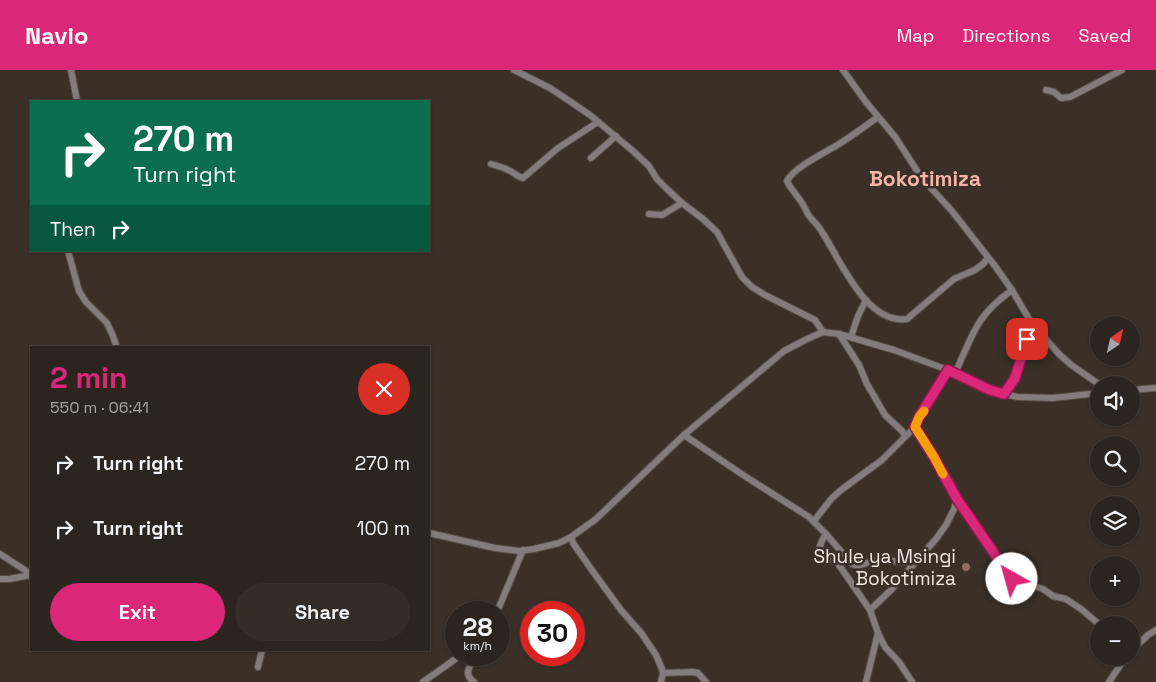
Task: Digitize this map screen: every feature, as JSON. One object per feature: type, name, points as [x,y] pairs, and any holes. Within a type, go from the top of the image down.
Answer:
[{"type":"street","points":[[71,70],[77,100]]},
{"type":"street","points":[[514,70],[550,88],[590,115],[616,136],[643,160],[662,184],[717,232],[742,278],[765,295],[815,320],[823,332]]},
{"type":"street","points":[[843,70],[898,142],[921,177],[971,234],[1012,290],[1032,324],[1070,364],[1090,378]]},
{"type":"street","points":[[1046,90],[1056,93],[1061,98],[1070,97],[1122,70]]},
{"type":"street","points":[[878,117],[840,144],[820,154],[790,175],[787,181],[828,241],[846,274],[866,300],[886,316],[901,320],[907,319],[954,279],[975,270],[988,258]]},
{"type":"street","points":[[491,164],[523,178],[558,148],[598,122]]},
{"type":"street","points":[[591,158],[616,136]]},
{"type":"street","points":[[649,214],[662,215],[682,203]]},
{"type":"street","points":[[68,252],[79,291],[86,302],[108,325],[116,346]]},
{"type":"street","points":[[814,521],[832,498],[846,485],[882,460],[915,427],[919,417],[952,372],[980,322],[990,309],[1012,290]]},
{"type":"street","points":[[851,337],[856,320],[866,300]]},
{"type":"street","points":[[1004,394],[1015,378],[1032,324]]},
{"type":"street","points":[[430,533],[495,548],[523,550],[534,549],[571,537],[596,519],[684,435],[784,351],[823,332],[851,337],[894,350],[1004,394],[1018,397],[1053,398],[1090,394]]},
{"type":"street","points":[[839,334],[859,364],[867,384],[881,408],[905,436]]},
{"type":"street","points":[[1140,389],[1156,388]]},
{"type":"street","points":[[915,427],[957,499],[1007,575],[1012,579],[1043,589],[1053,596],[1066,599],[1090,617]]},
{"type":"street","points":[[684,435],[814,521],[849,562],[854,565],[858,566],[880,560],[914,563]]},
{"type":"street","points":[[870,610],[891,590],[936,538],[946,524],[957,499]]},
{"type":"street","points":[[826,534],[820,544],[821,556],[836,561],[870,610],[885,647],[899,662],[912,682]]},
{"type":"street","points":[[571,537],[573,543],[594,573],[621,610],[642,634],[656,656],[663,673],[661,682]]},
{"type":"street","points":[[501,601],[523,550]]},
{"type":"street","points":[[0,554],[30,573]]},
{"type":"street","points":[[0,579],[30,574]]},
{"type":"street","points":[[1140,643],[1156,630]]},
{"type":"street","points":[[866,682],[878,633]]},
{"type":"street","points":[[258,667],[262,651]]},
{"type":"street","points":[[423,682],[446,666]]},
{"type":"street","points":[[470,666],[468,675],[474,682]]},
{"type":"street","points":[[1110,682],[1119,666]]},
{"type":"street","points":[[663,673],[698,673],[706,682]]},
{"type":"slow traffic","points":[[924,411],[915,427],[943,474]]},
{"type":"place","name":"Shule ya Msingi Bokotimiza","points":[[966,567]]},
{"type":"district","name":"Bokotimiza","points":[[925,179]]},
{"type":"route","points":[[1012,579],[1007,575],[957,499],[915,427],[919,417],[948,370],[990,390],[1004,394],[1015,378],[1027,339]]}]
